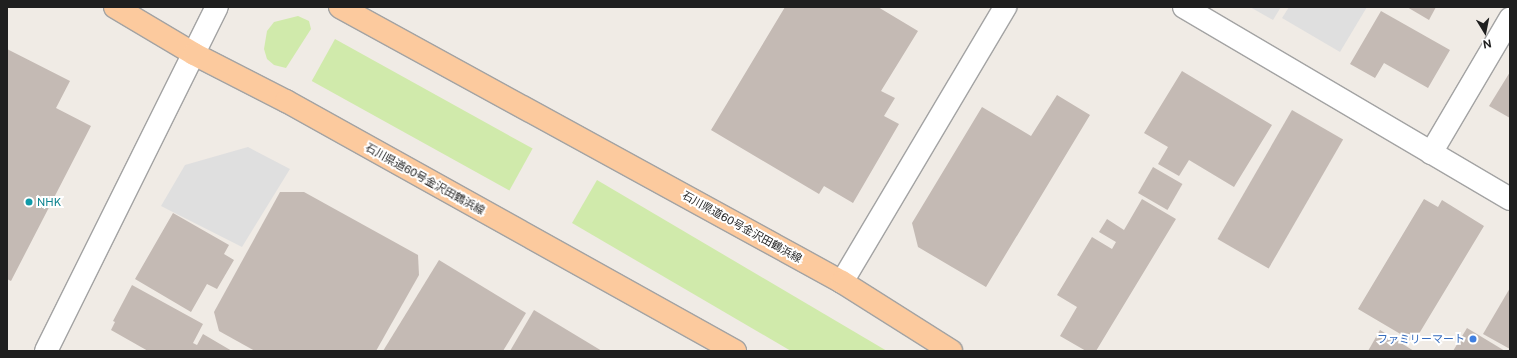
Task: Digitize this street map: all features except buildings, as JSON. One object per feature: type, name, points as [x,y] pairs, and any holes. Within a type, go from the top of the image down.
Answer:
[{"type":"main road","name":"石川県道60号金沢田鶴浜線","points":[[115,7],[194,54],[286,101],[735,351]]},
{"type":"main road","name":"石川県道60号金沢田鶴浜線","points":[[340,7],[842,282],[951,351]]},
{"type":"street","points":[[46,351],[217,7]]},
{"type":"street","points":[[842,282],[1005,7]]},
{"type":"street","points":[[1184,7],[1510,199]]},
{"type":"street","points":[[1431,153],[1510,19]]},
{"type":"green space","points":[[298,16],[309,21],[311,29],[286,68],[274,65],[267,59],[264,49],[267,31],[274,22]]},
{"type":"green space","points":[[335,39],[533,149],[509,191],[312,81]]},
{"type":"green space","points":[[597,180],[887,351],[791,351],[572,223]]},
{"type":"shaded area","points":[[1250,7],[1281,7],[1273,20]]},
{"type":"shaded area","points":[[1289,7],[1367,7],[1340,52],[1282,18]]},
{"type":"shaded area","points":[[248,147],[290,169],[242,247],[161,206],[185,165]]},
{"type":"place","name":"NHK","points":[[29,202]]},
{"type":"place","name":"ファミリーマート","points":[[1473,339]]}]
